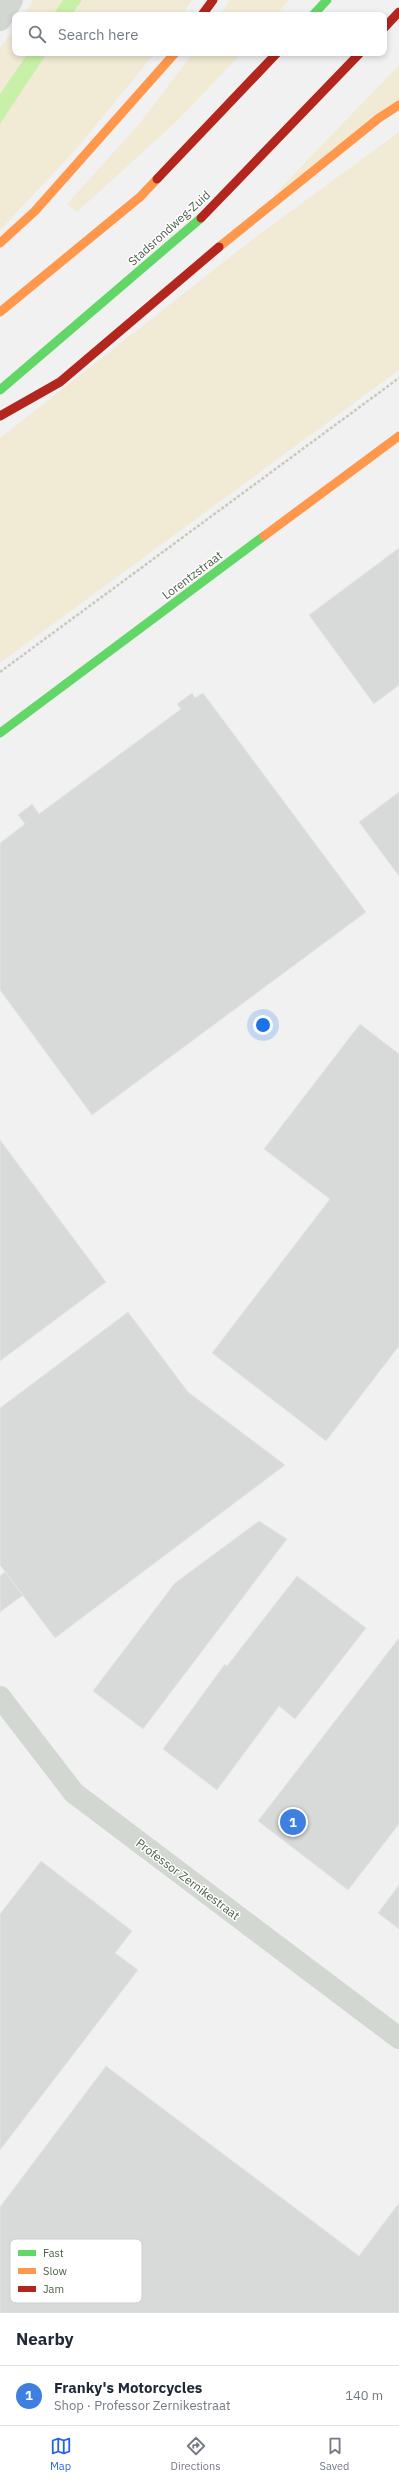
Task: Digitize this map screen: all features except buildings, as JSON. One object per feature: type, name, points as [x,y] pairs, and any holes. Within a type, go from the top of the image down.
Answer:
[{"type":"main road","points":[[204,12],[213,0]]},
{"type":"main road","points":[[316,12],[327,0]]},
{"type":"main road","points":[[387,25],[399,12]]},
{"type":"main road","points":[[0,244],[35,211],[172,56]]},
{"type":"main road","points":[[0,312],[140,197],[274,56]]},
{"type":"main road","name":"Stadsrondweg-Zuid","points":[[0,390],[198,221],[357,56]]},
{"type":"main road","points":[[0,416],[60,382],[262,211],[379,118],[399,105]]},
{"type":"main road","name":"Lorentzstraat","points":[[0,733],[399,436]]},
{"type":"street","points":[[0,20],[12,0]]},
{"type":"street","name":"Professor Zernikestraat","points":[[0,1697],[74,1793],[399,2038]]},
{"type":"path","points":[[0,672],[399,378]]},
{"type":"shaded area","points":[[33,0],[63,0],[55,12],[26,12]]},
{"type":"shaded area","points":[[63,0],[82,0],[74,12],[55,12]]},
{"type":"shaded area","points":[[82,0],[192,0],[184,12],[75,12]]},
{"type":"shaded area","points":[[230,0],[289,0],[279,12],[222,12]]},
{"type":"shaded area","points":[[12,33],[12,56],[26,56],[0,94],[0,47]]},
{"type":"shaded area","points":[[26,56],[45,56],[0,124],[0,94]]},
{"type":"shaded area","points":[[45,56],[153,56],[78,147],[0,230],[0,124]]},
{"type":"shaded area","points":[[191,56],[239,56],[176,122],[77,212],[67,204],[139,124]]},
{"type":"shaded area","points":[[399,65],[399,102],[273,196]]},
{"type":"shaded area","points":[[399,132],[399,370],[0,663],[0,438],[253,239]]},
{"type":"traffic: fast","points":[[316,12],[327,0]]},
{"type":"traffic: fast","points":[[0,390],[201,218]]},
{"type":"traffic: fast","points":[[0,733],[264,536]]},
{"type":"traffic: slow","points":[[0,243],[35,211],[172,56]]},
{"type":"traffic: slow","points":[[219,247],[379,118],[399,105]]},
{"type":"traffic: slow","points":[[0,312],[140,197],[157,179]]},
{"type":"traffic: slow","points":[[264,536],[399,436]]},
{"type":"traffic: jam","points":[[204,12],[213,0]]},
{"type":"traffic: jam","points":[[387,25],[399,12]]},
{"type":"traffic: jam","points":[[157,179],[274,56]]},
{"type":"traffic: jam","points":[[201,218],[357,56]]},
{"type":"traffic: jam","points":[[0,416],[60,382],[219,247]]},
{"type":"place","name":"Franky's Motorcycles","points":[[293,1822]]}]
